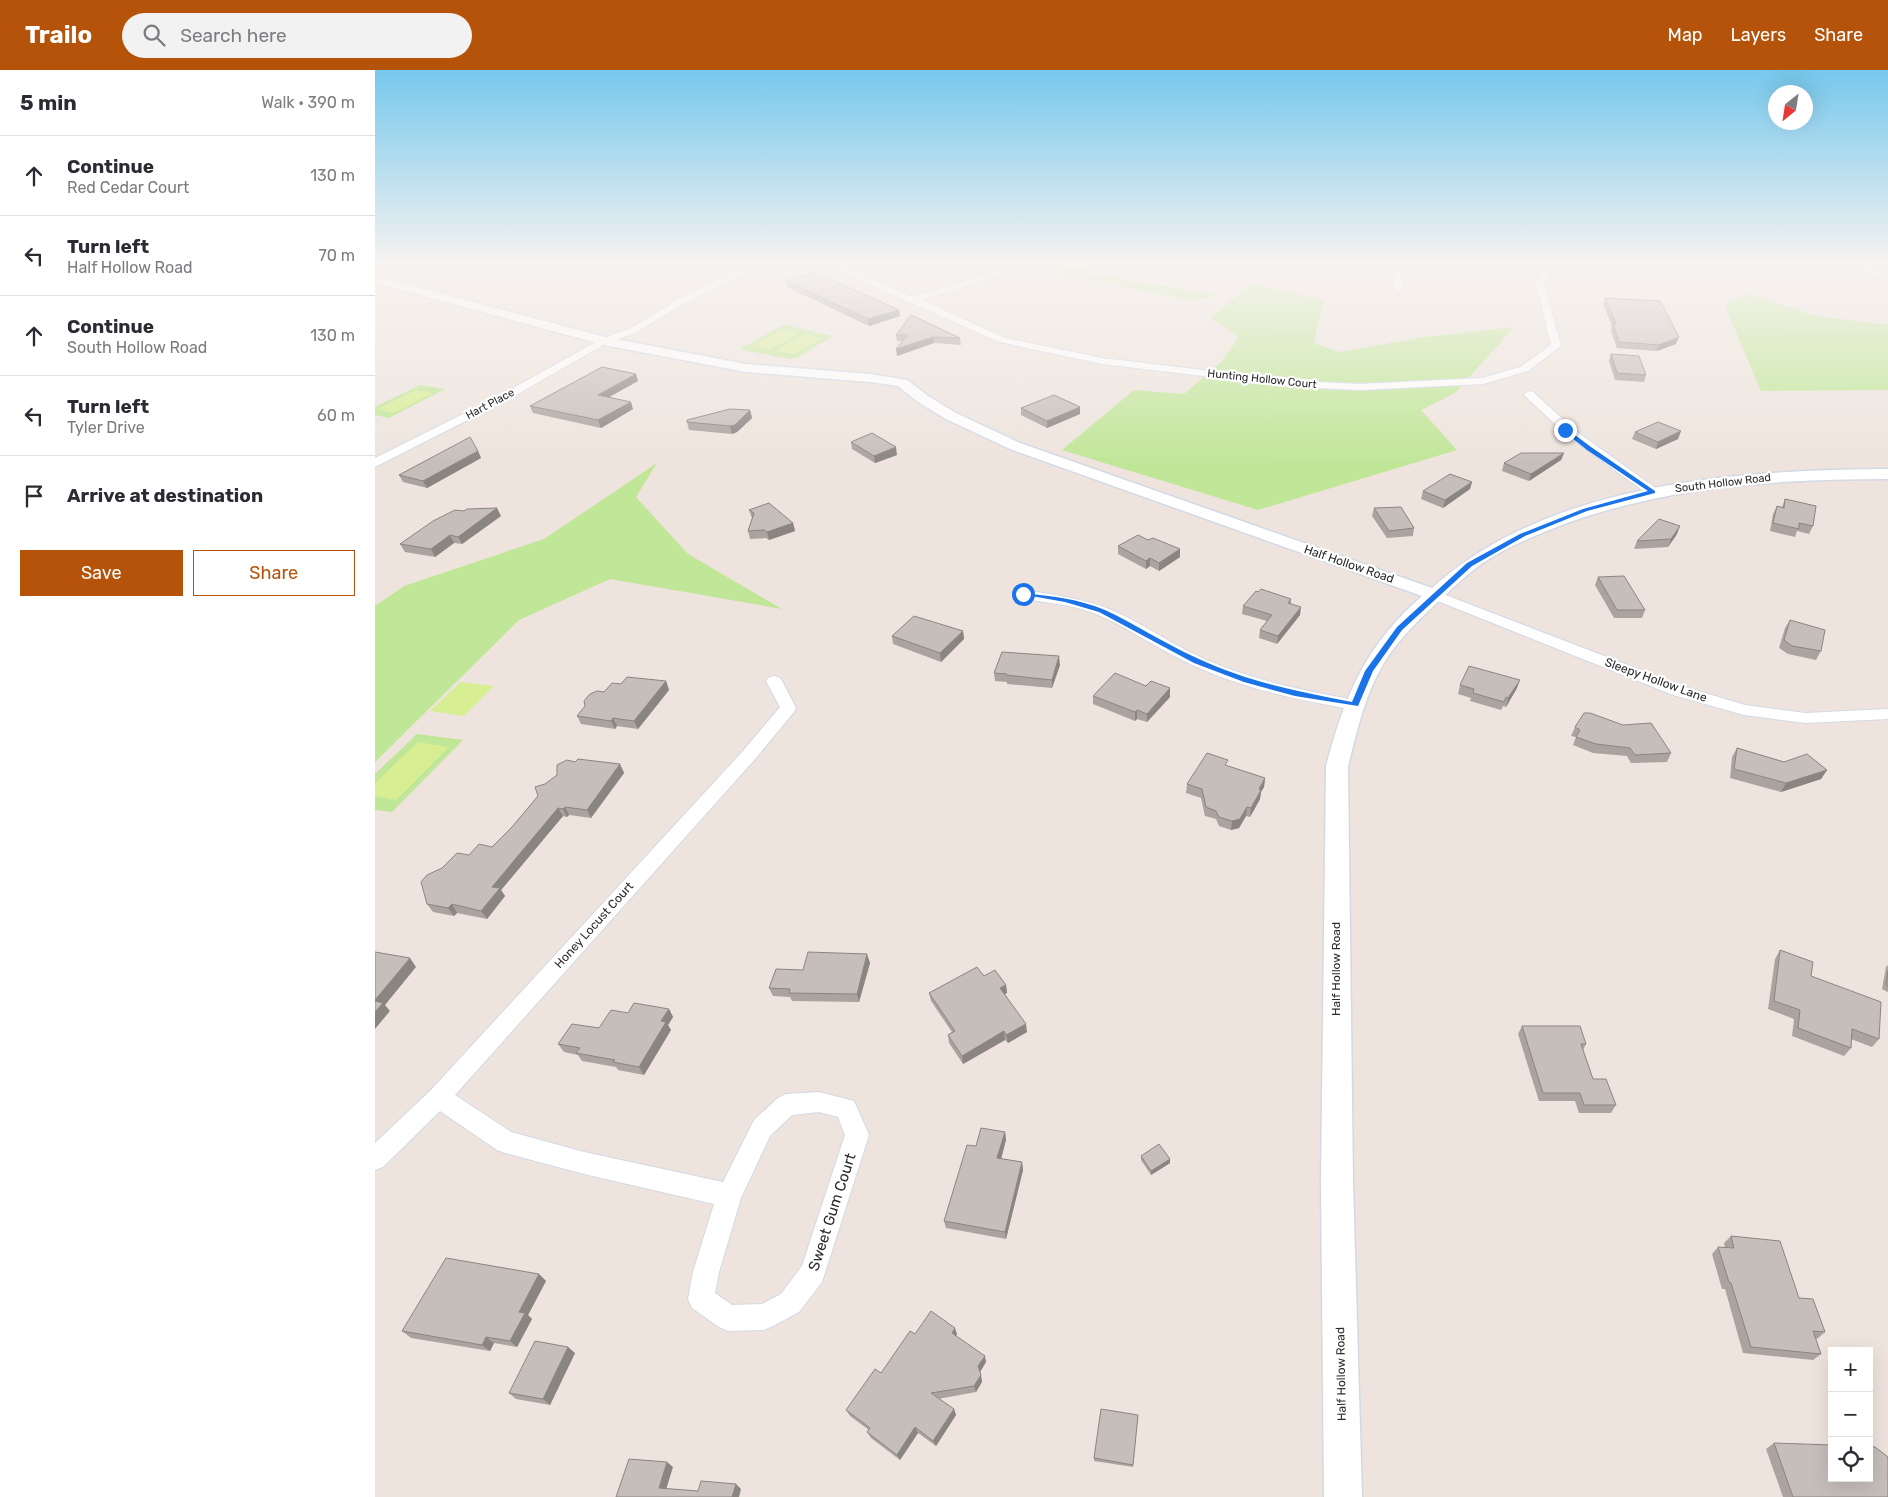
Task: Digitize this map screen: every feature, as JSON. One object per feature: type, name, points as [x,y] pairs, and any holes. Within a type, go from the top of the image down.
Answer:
[{"type":"street","name":"Half Hollow Road","points":[[568,332],[604,341],[746,368],[870,378],[903,383],[923,399],[951,416],[1015,446],[1435,595],[1400,628],[1369,671],[1349,718],[1337,766],[1337,1172],[1343,1497]]},
{"type":"street","name":"Hart Place","points":[[375,463],[503,398],[604,341],[630,332]]},
{"type":"street","name":"Hunting Hollow Court","points":[[984,332],[1002,340],[1102,360],[1295,384],[1360,386],[1483,380],[1523,369],[1556,346],[1552,332]]},
{"type":"street","points":[[1529,394],[1577,439],[1653,492]]},
{"type":"street","name":"South Hollow Road","points":[[1435,595],[1470,565],[1523,535],[1585,510],[1653,492],[1705,483],[1784,476],[1888,474]]},
{"type":"street","points":[[1023,594],[1065,600],[1101,611],[1197,661],[1247,680],[1295,694],[1355,705]]},
{"type":"street","name":"Sleepy Hollow Lane","points":[[1435,595],[1679,691],[1744,710],[1805,718],[1888,714]]},
{"type":"street","name":"Honey Locust Court","points":[[375,1159],[439,1097],[749,755],[787,708],[774,681]]},
{"type":"street","points":[[439,1097],[505,1142],[584,1163],[729,1195]]},
{"type":"street","name":"Sweet Gum Court","points":[[819,1102],[846,1108],[857,1134],[813,1273],[790,1303],[764,1317],[728,1318],[701,1299],[705,1272],[729,1195],[762,1128],[785,1106],[819,1102]]},
{"type":"green space","points":[[771,332],[814,332],[833,336],[796,358],[790,359],[743,350],[742,348]]},
{"type":"green space","points":[[778,332],[798,333],[770,350],[752,346]]},
{"type":"green space","points":[[1231,332],[1316,332],[1314,343],[1339,352],[1425,337],[1473,332],[1510,332],[1455,393],[1421,410],[1457,450],[1258,510],[1062,450],[1134,390],[1184,394],[1221,362],[1239,337]]},
{"type":"green space","points":[[1736,332],[1888,332],[1888,390],[1761,391]]},
{"type":"green space","points":[[804,334],[822,338],[794,354],[776,351]]},
{"type":"green space","points":[[420,385],[445,389],[389,418],[375,415],[375,407]]},
{"type":"green space","points":[[416,390],[433,393],[394,413],[377,409]]},
{"type":"green space","points":[[657,463],[636,497],[688,554],[782,609],[610,579],[519,620],[375,762],[375,606],[404,586],[544,539]]},
{"type":"green space","points":[[461,682],[494,686],[464,716],[430,711]]},
{"type":"green space","points":[[417,734],[463,740],[392,812],[375,810],[375,774]]},
{"type":"green space","points":[[418,742],[449,747],[396,800],[375,796],[375,783]]},
{"type":"building","points":[[899,332],[946,332],[960,338],[933,337],[896,349],[907,335],[896,335]]},
{"type":"building","points":[[1616,332],[1676,332],[1679,337],[1659,345],[1619,342]]},
{"type":"building","points":[[1611,354],[1639,356],[1646,375],[1617,373]]},
{"type":"building","points":[[602,367],[636,374],[598,395],[631,402],[598,420],[530,406]]},
{"type":"building","points":[[1054,395],[1080,407],[1047,421],[1021,408]]},
{"type":"building","points":[[730,409],[750,410],[735,425],[730,426],[687,422],[687,420]]},
{"type":"building","points":[[1658,422],[1681,431],[1658,442],[1635,432]]},
{"type":"building","points":[[872,433],[896,447],[874,456],[851,442]]},
{"type":"building","points":[[470,437],[478,451],[423,481],[399,475]]},
{"type":"building","points":[[1521,453],[1564,453],[1531,474],[1504,463]]},
{"type":"building","points":[[1450,474],[1472,482],[1445,500],[1423,491]]},
{"type":"building","points":[[1785,499],[1816,506],[1813,526],[1799,523],[1799,529],[1773,523],[1777,506],[1784,508]]},
{"type":"building","points":[[769,503],[793,523],[767,532],[764,530],[748,531],[754,513],[749,510]]},
{"type":"building","points":[[1401,507],[1414,528],[1389,531],[1374,508]]},
{"type":"building","points":[[497,508],[458,537],[450,535],[431,549],[400,544],[433,521],[455,510]]},
{"type":"building","points":[[1659,519],[1680,526],[1671,539],[1637,541]]},
{"type":"building","points":[[1138,535],[1148,540],[1153,538],[1180,549],[1159,563],[1150,558],[1146,561],[1118,546]]},
{"type":"building","points":[[1624,576],[1645,610],[1617,610],[1598,577]]},
{"type":"building","points":[[1261,589],[1291,599],[1288,603],[1301,607],[1278,636],[1260,630],[1272,615],[1243,606],[1256,591],[1258,592]]},
{"type":"building","points":[[914,616],[963,631],[940,653],[892,636]]},
{"type":"building","points":[[1790,620],[1825,630],[1821,651],[1792,646],[1784,640]]},
{"type":"building","points":[[1002,652],[1059,656],[1052,680],[994,673]]},
{"type":"building","points":[[1469,666],[1520,680],[1504,702],[1473,693],[1474,689],[1460,685]]},
{"type":"building","points":[[1115,673],[1146,686],[1151,681],[1170,688],[1147,714],[1137,710],[1135,712],[1093,696]]},
{"type":"building","points":[[627,677],[666,681],[634,721],[613,718],[611,721],[577,716],[585,706],[584,701],[590,694],[597,691],[604,692],[612,683],[621,684]]},
{"type":"building","points":[[1584,713],[1590,713],[1623,725],[1651,723],[1671,753],[1635,755],[1630,748],[1596,744],[1576,737],[1580,730],[1575,727]]},
{"type":"building","points":[[1737,748],[1784,762],[1807,754],[1827,770],[1786,783],[1734,769]]},
{"type":"building","points":[[1207,753],[1228,760],[1225,765],[1265,778],[1251,808],[1247,807],[1240,819],[1232,821],[1219,817],[1216,811],[1206,807],[1202,789],[1187,784]]},
{"type":"building","points":[[578,759],[620,764],[587,810],[558,808],[492,887],[500,888],[481,911],[452,904],[448,908],[427,904],[421,882],[427,875],[442,868],[457,853],[469,855],[479,844],[492,847],[538,796],[535,787],[545,784],[557,775],[557,765],[567,760],[575,762]]},
{"type":"building","points":[[1780,950],[1813,962],[1811,976],[1881,1002],[1879,1039],[1852,1029],[1851,1048],[1798,1028],[1800,1010],[1774,1001]]},
{"type":"building","points":[[375,952],[410,958],[375,1000]]},
{"type":"building","points":[[808,952],[867,954],[857,994],[789,993],[790,989],[769,988],[776,969],[803,970]]},
{"type":"building","points":[[977,967],[984,976],[995,970],[1006,985],[1000,988],[1026,1024],[1006,1035],[1004,1031],[962,1056],[948,1035],[955,1031],[929,993]]},
{"type":"building","points":[[375,1001],[383,1003],[375,1012]]},
{"type":"building","points":[[634,1003],[669,1009],[661,1021],[666,1022],[639,1067],[613,1062],[615,1060],[576,1053],[580,1048],[558,1044],[572,1024],[599,1028],[611,1010],[628,1013]]},
{"type":"building","points":[[1522,1026],[1580,1026],[1586,1044],[1581,1044],[1593,1079],[1606,1079],[1616,1105],[1584,1105],[1580,1093],[1543,1093]]},
{"type":"building","points":[[981,1128],[1005,1132],[997,1158],[1022,1162],[1005,1232],[944,1221],[967,1145],[976,1146]]},
{"type":"building","points":[[1159,1144],[1170,1159],[1151,1171],[1141,1156]]},
{"type":"building","points":[[1731,1236],[1780,1241],[1799,1298],[1813,1299],[1825,1332],[1813,1331],[1821,1354],[1751,1347],[1718,1247],[1734,1248]]},
{"type":"building","points":[[446,1258],[539,1274],[519,1312],[525,1313],[510,1341],[486,1337],[482,1345],[402,1331]]},
{"type":"building","points":[[931,1311],[955,1328],[952,1333],[985,1356],[978,1366],[981,1375],[974,1386],[931,1393],[954,1409],[933,1441],[915,1427],[897,1455],[867,1432],[870,1428],[846,1410],[875,1369],[881,1373],[910,1331],[915,1334]]},
{"type":"building","points":[[535,1341],[568,1347],[543,1399],[509,1393]]},
{"type":"building","points":[[1101,1409],[1138,1415],[1133,1465],[1094,1458]]},
{"type":"building","points":[[1774,1443],[1828,1445],[1828,1482],[1873,1482],[1873,1447],[1888,1457],[1888,1497],[1793,1497]]},
{"type":"building","points":[[629,1459],[667,1462],[659,1488],[698,1491],[701,1481],[736,1484],[732,1497],[616,1497]]},
{"type":"route","points":[[1023,594],[1065,600],[1101,611],[1197,661],[1247,680],[1295,694],[1355,705],[1369,671],[1400,628],[1470,565],[1523,535],[1585,510],[1653,492],[1565,430]]}]
